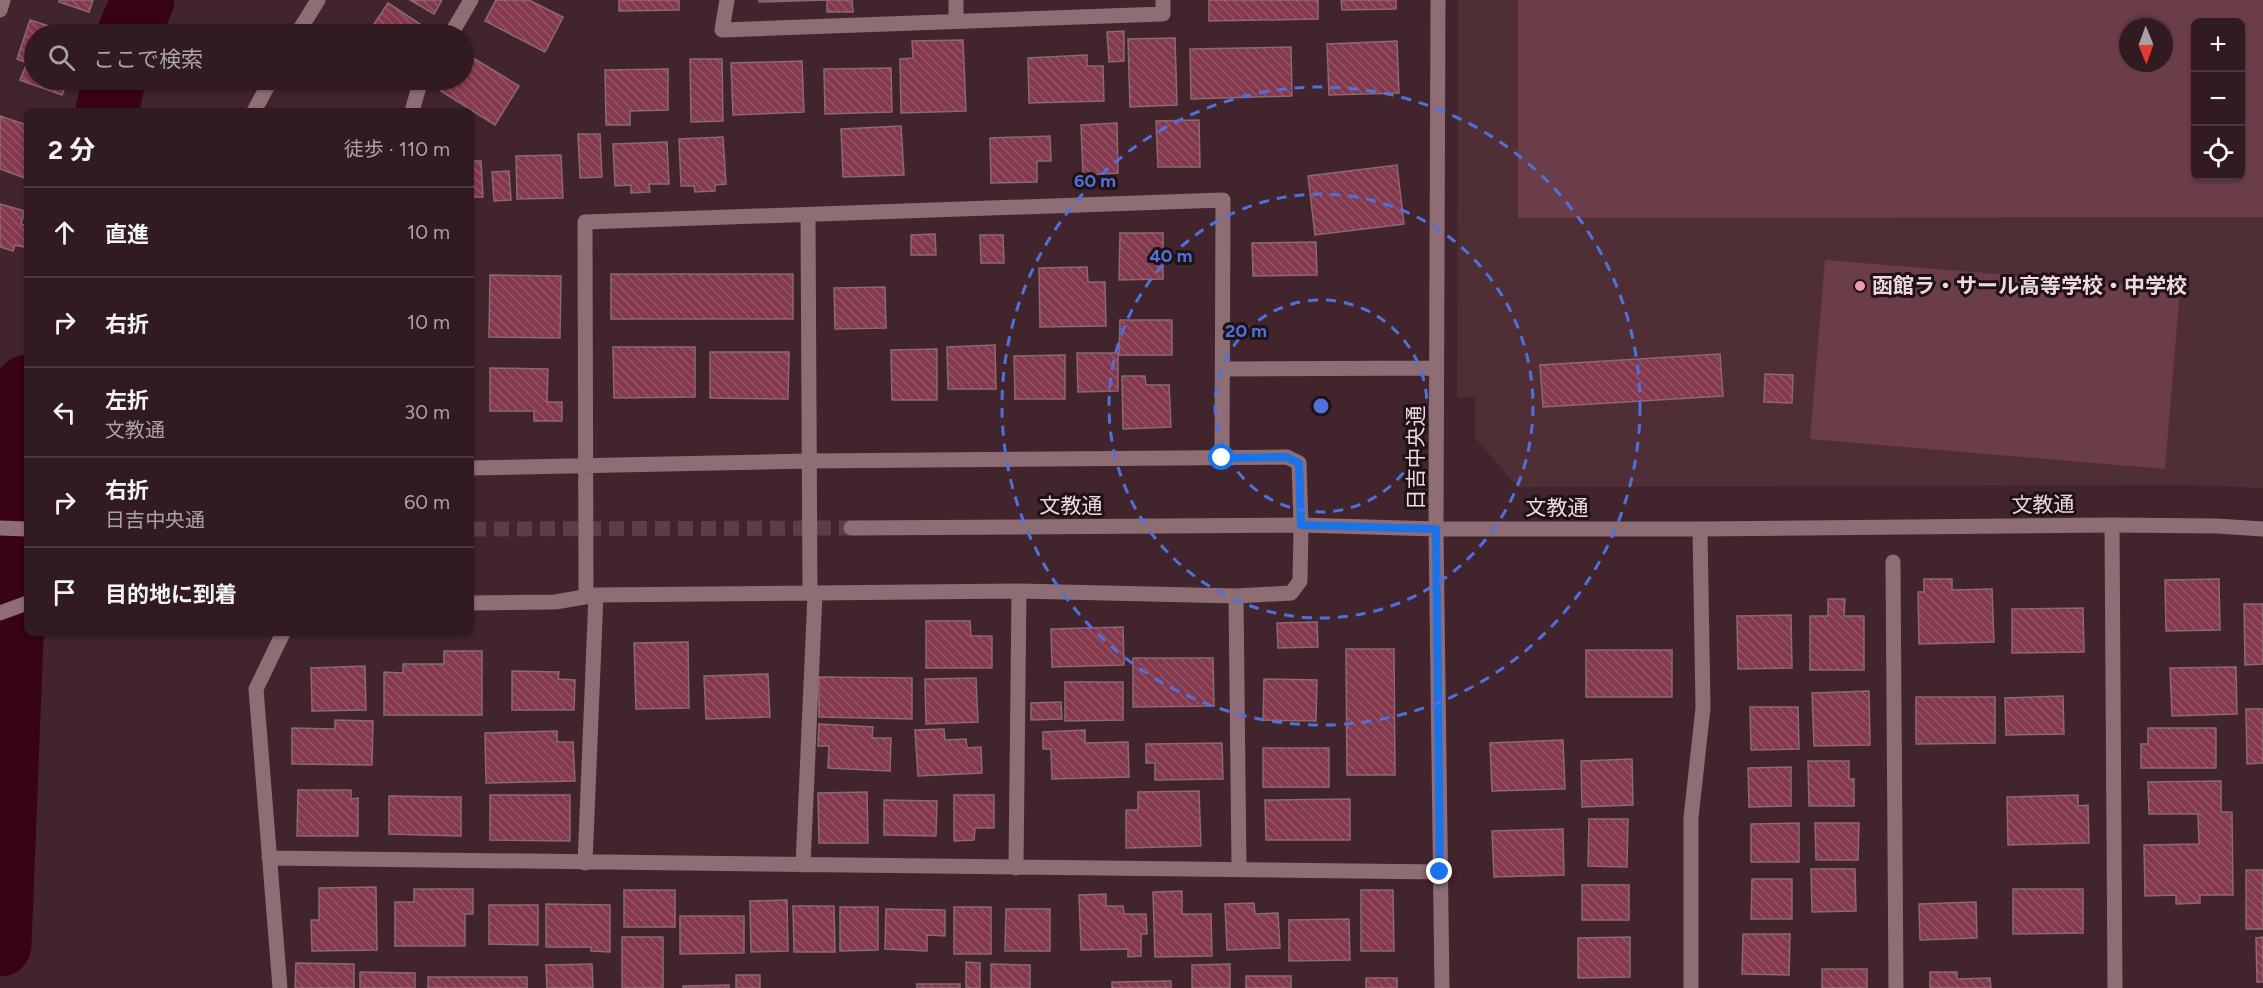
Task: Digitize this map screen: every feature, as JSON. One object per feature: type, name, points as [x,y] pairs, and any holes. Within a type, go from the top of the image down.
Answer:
[{"type":"street","points":[[0,10],[3,0]]},
{"type":"street","points":[[303,24],[318,0]]},
{"type":"street","points":[[457,24],[471,0]]},
{"type":"street","points":[[727,0],[722,30],[1163,14],[1163,0]]},
{"type":"street","points":[[956,0],[956,21]]},
{"type":"street","name":"日吉中央通","points":[[1438,0],[1436,529],[1442,988]]},
{"type":"street","points":[[256,108],[266,90]]},
{"type":"street","points":[[413,108],[418,90]]},
{"type":"street","points":[[585,864],[591,596],[586,466],[585,222],[1223,201],[1222,458]]},
{"type":"street","points":[[802,865],[812,594],[808,215]]},
{"type":"street","points":[[1222,369],[1437,368]]},
{"type":"street","points":[[474,468],[809,461],[1287,457],[1299,463],[1301,525],[1300,581],[1291,593],[1236,596],[1018,591],[591,596],[555,602],[474,603]]},
{"type":"street","name":"文教通","points":[[851,528],[1301,525],[1436,529],[1700,529],[2112,525],[2263,529]]},
{"type":"street","points":[[2112,525],[2115,988]]},
{"type":"street","points":[[0,528],[24,529]]},
{"type":"street","points":[[1691,988],[1691,818],[1703,708],[1700,529]]},
{"type":"street","points":[[1893,562],[1896,988]]},
{"type":"street","points":[[1016,868],[1018,591]]},
{"type":"street","points":[[1236,596],[1239,869]]},
{"type":"street","points":[[0,613],[24,604]]},
{"type":"street","points":[[280,988],[256,689],[282,636]]},
{"type":"street","points":[[269,858],[585,864],[1440,872]]},
{"type":"shaded area","name":"函館ラ・サール高等学校・中学校","points":[[1458,0],[2263,0],[2263,488],[2190,485],[1518,487],[1475,438],[1475,397],[1457,397]]},
{"type":"shaded area","points":[[1518,0],[2263,0],[2263,217],[1518,218]]},
{"type":"shaded area","points":[[1825,260],[2180,289],[2165,469],[1810,439]]},
{"type":"building","points":[[59,0],[93,0],[89,12],[59,2]]},
{"type":"building","points":[[410,0],[442,0],[434,14]]},
{"type":"building","points":[[496,0],[529,0],[563,17],[545,52],[485,21]]},
{"type":"building","points":[[619,0],[679,0],[679,10],[619,11]]},
{"type":"building","points":[[759,0],[827,0],[759,2]]},
{"type":"building","points":[[827,0],[852,0],[853,12],[827,12]]},
{"type":"building","points":[[1209,0],[1318,0],[1318,19],[1209,21]]},
{"type":"building","points":[[1341,0],[1396,0],[1396,9],[1342,10]]},
{"type":"building","points":[[388,3],[420,24],[374,24]]},
{"type":"building","points":[[30,20],[42,24],[29,24]]},
{"type":"building","points":[[1124,31],[1124,61],[1109,62],[1107,32]]},
{"type":"building","points":[[24,38],[24,62],[17,59]]},
{"type":"building","points":[[1175,38],[1177,105],[1130,107],[1128,39]]},
{"type":"building","points":[[963,40],[966,111],[901,113],[900,59],[913,58],[912,41]]},
{"type":"building","points":[[1397,41],[1399,93],[1329,95],[1327,44]]},
{"type":"building","points":[[1291,47],[1292,96],[1191,99],[1190,49]]},
{"type":"building","points":[[1087,55],[1087,66],[1103,66],[1104,101],[1029,103],[1028,58]]},
{"type":"building","points":[[474,58],[519,86],[495,125],[474,112],[474,108],[468,108],[441,91],[474,90]]},
{"type":"building","points":[[690,59],[722,59],[723,121],[691,122]]},
{"type":"building","points":[[802,61],[804,112],[733,115],[731,63]]},
{"type":"building","points":[[891,68],[892,112],[825,114],[824,69]]},
{"type":"building","points":[[668,69],[668,110],[630,111],[630,125],[606,125],[605,70]]},
{"type":"building","points":[[48,90],[64,90],[62,95]]},
{"type":"building","points":[[0,116],[24,124],[24,178],[0,169]]},
{"type":"building","points":[[1199,120],[1200,167],[1158,167],[1156,121]]},
{"type":"building","points":[[1117,123],[1118,173],[1083,175],[1081,125]]},
{"type":"building","points":[[901,126],[904,175],[843,177],[841,129]]},
{"type":"building","points":[[578,134],[600,134],[602,177],[580,178]]},
{"type":"building","points":[[1050,136],[1051,161],[1037,161],[1037,182],[991,183],[990,138]]},
{"type":"building","points":[[723,137],[726,184],[715,185],[715,191],[695,192],[694,186],[681,186],[679,139]]},
{"type":"building","points":[[667,142],[669,184],[649,184],[650,192],[631,193],[631,185],[615,186],[613,144]]},
{"type":"building","points":[[561,155],[563,198],[517,199],[516,156]]},
{"type":"building","points":[[474,161],[481,161],[483,197],[474,197]]},
{"type":"building","points":[[1397,165],[1404,224],[1315,235],[1308,176]]},
{"type":"building","points":[[509,171],[511,200],[494,201],[492,172]]},
{"type":"building","points":[[0,204],[24,211],[21,224],[24,225],[24,247],[15,245],[13,251],[0,247]]},
{"type":"building","points":[[1120,233],[1163,233],[1163,279],[1119,280]]},
{"type":"building","points":[[935,234],[936,255],[911,255],[911,235]]},
{"type":"building","points":[[980,235],[1003,235],[1004,263],[981,263]]},
{"type":"building","points":[[1316,242],[1317,275],[1253,276],[1252,243]]},
{"type":"building","points":[[1087,267],[1088,282],[1105,282],[1106,326],[1040,327],[1039,268]]},
{"type":"building","points":[[611,274],[793,274],[793,319],[611,319]]},
{"type":"building","points":[[490,275],[561,276],[560,338],[489,337]]},
{"type":"building","points":[[885,287],[886,328],[835,329],[834,288]]},
{"type":"building","points":[[1120,320],[1172,320],[1172,355],[1119,355]]},
{"type":"building","points":[[995,345],[996,389],[948,389],[947,347]]},
{"type":"building","points":[[613,347],[695,347],[695,397],[614,398]]},
{"type":"building","points":[[937,349],[937,400],[892,400],[891,350]]},
{"type":"building","points":[[710,352],[789,352],[788,399],[710,398]]},
{"type":"building","points":[[1077,353],[1118,353],[1118,391],[1078,392]]},
{"type":"building","points":[[1720,354],[1723,396],[1543,407],[1540,365]]},
{"type":"building","points":[[1065,355],[1065,399],[1015,399],[1014,356]]},
{"type":"building","points":[[490,368],[548,369],[547,402],[562,402],[562,421],[534,421],[534,411],[490,411]]},
{"type":"building","points":[[1765,374],[1793,375],[1792,403],[1764,402]]},
{"type":"building","points":[[1122,376],[1145,376],[1146,385],[1169,385],[1171,427],[1123,429]]},
{"type":"building","points":[[1924,579],[1952,579],[1952,590],[1992,589],[1994,642],[1919,644],[1918,592],[1924,592]]},
{"type":"building","points":[[2219,579],[2220,630],[2166,631],[2165,580]]},
{"type":"building","points":[[1828,599],[1845,599],[1844,616],[1864,616],[1864,670],[1810,670],[1810,616],[1828,616]]},
{"type":"building","points":[[2244,604],[2263,604],[2263,664],[2245,665]]},
{"type":"building","points":[[2083,608],[2084,652],[2012,653],[2012,609]]},
{"type":"building","points":[[1791,615],[1792,668],[1738,669],[1737,616]]},
{"type":"building","points":[[926,621],[970,621],[971,636],[992,636],[992,668],[926,668]]},
{"type":"building","points":[[1317,622],[1318,647],[1278,648],[1277,623]]},
{"type":"building","points":[[1123,627],[1124,665],[1052,667],[1051,629]]},
{"type":"building","points":[[688,642],[689,708],[636,709],[634,643]]},
{"type":"building","points":[[1346,649],[1394,649],[1395,775],[1347,775]]},
{"type":"building","points":[[1586,650],[1672,650],[1672,697],[1586,697]]},
{"type":"building","points":[[444,651],[482,651],[482,715],[384,715],[384,672],[403,673],[403,664],[444,664]]},
{"type":"building","points":[[1133,658],[1213,658],[1214,706],[1133,707]]},
{"type":"building","points":[[365,666],[366,710],[312,711],[311,668]]},
{"type":"building","points":[[2236,667],[2237,714],[2172,716],[2170,668]]},
{"type":"building","points":[[512,671],[559,672],[558,679],[575,680],[574,710],[512,710]]},
{"type":"building","points":[[768,674],[770,717],[706,719],[704,676]]},
{"type":"building","points":[[819,677],[912,678],[912,719],[819,717]]},
{"type":"building","points":[[976,678],[978,722],[926,724],[925,679]]},
{"type":"building","points":[[1264,679],[1317,680],[1316,721],[1263,720]]},
{"type":"building","points":[[1065,682],[1123,682],[1123,720],[1065,721]]},
{"type":"building","points":[[1869,691],[1870,745],[1814,746],[1812,693]]},
{"type":"building","points":[[2063,696],[2064,734],[2006,735],[2005,698]]},
{"type":"building","points":[[1916,697],[1995,697],[1995,743],[1916,744]]},
{"type":"building","points":[[1061,702],[1062,719],[1031,720],[1031,703]]},
{"type":"building","points":[[1750,707],[1798,707],[1799,749],[1751,750]]},
{"type":"building","points":[[2246,709],[2263,709],[2263,763],[2247,764]]},
{"type":"building","points":[[335,720],[373,721],[372,765],[292,764],[292,728],[335,729]]},
{"type":"building","points":[[819,724],[873,727],[872,738],[891,738],[890,771],[828,768],[829,746],[818,746]]},
{"type":"building","points":[[2148,728],[2216,728],[2216,768],[2141,768],[2141,744],[2148,744]]},
{"type":"building","points":[[944,729],[945,740],[966,739],[967,748],[981,747],[982,773],[918,776],[915,730]]},
{"type":"building","points":[[1085,730],[1085,743],[1128,742],[1129,777],[1052,779],[1051,749],[1043,749],[1043,732]]},
{"type":"building","points":[[557,731],[557,742],[573,742],[575,781],[486,783],[485,733]]},
{"type":"building","points":[[1563,740],[1565,789],[1492,791],[1490,743]]},
{"type":"building","points":[[1222,743],[1223,779],[1155,780],[1155,763],[1146,763],[1146,744]]},
{"type":"building","points":[[1263,748],[1329,748],[1329,787],[1263,787]]},
{"type":"building","points":[[1632,759],[1633,805],[1582,807],[1581,761]]},
{"type":"building","points":[[1808,761],[1849,761],[1849,779],[1854,779],[1854,806],[1809,806]]},
{"type":"building","points":[[1791,767],[1791,806],[1749,807],[1748,768]]},
{"type":"building","points":[[2221,781],[2221,812],[2232,812],[2233,895],[2200,895],[2200,903],[2176,904],[2176,895],[2145,896],[2144,845],[2199,844],[2198,814],[2149,814],[2148,782]]},
{"type":"building","points":[[298,790],[351,790],[351,799],[358,798],[358,836],[297,836]]},
{"type":"building","points":[[1199,791],[1201,846],[1126,848],[1126,810],[1138,810],[1138,792]]},
{"type":"building","points":[[867,792],[868,843],[819,843],[818,793]]},
{"type":"building","points":[[490,795],[570,795],[570,841],[490,840]]},
{"type":"building","points":[[954,795],[994,795],[994,828],[975,828],[974,840],[954,841]]},
{"type":"building","points":[[2078,795],[2078,806],[2088,805],[2089,843],[2008,845],[2007,797]]},
{"type":"building","points":[[389,796],[461,797],[461,836],[389,834]]},
{"type":"building","points":[[1350,799],[1350,840],[1266,840],[1265,800]]},
{"type":"building","points":[[884,800],[937,801],[936,836],[884,835]]},
{"type":"building","points":[[1589,819],[1628,819],[1627,867],[1588,866]]},
{"type":"building","points":[[1799,823],[1799,862],[1751,862],[1751,824]]},
{"type":"building","points":[[1815,823],[1859,823],[1858,860],[1816,860]]},
{"type":"building","points":[[1563,829],[1564,875],[1494,877],[1492,831]]},
{"type":"building","points":[[1811,869],[1855,869],[1856,911],[1812,912]]},
{"type":"building","points":[[2246,870],[2263,870],[2263,929],[2246,929]]},
{"type":"building","points":[[1752,879],[1792,879],[1792,919],[1751,919]]},
{"type":"building","points":[[1582,885],[1629,885],[1629,920],[1582,920]]},
{"type":"building","points":[[376,887],[377,950],[312,951],[311,920],[319,920],[319,888]]},
{"type":"building","points":[[414,889],[473,889],[473,914],[465,914],[465,946],[395,946],[395,902],[414,902]]},
{"type":"building","points":[[2013,889],[2083,889],[2083,933],[2013,934]]},
{"type":"building","points":[[624,890],[675,890],[675,927],[624,927]]},
{"type":"building","points":[[1361,890],[1393,890],[1394,951],[1361,951]]},
{"type":"building","points":[[1182,891],[1182,914],[1211,914],[1212,956],[1155,957],[1153,892]]},
{"type":"building","points":[[1106,894],[1106,906],[1123,906],[1124,914],[1146,914],[1147,934],[1141,934],[1141,956],[1128,957],[1128,949],[1081,950],[1079,895]]},
{"type":"building","points":[[787,900],[788,951],[751,952],[750,901]]},
{"type":"building","points":[[1976,902],[1977,938],[1920,940],[1919,904]]},
{"type":"building","points":[[1254,903],[1255,914],[1278,913],[1280,948],[1227,950],[1225,904]]},
{"type":"building","points":[[546,904],[610,905],[610,952],[591,951],[591,947],[546,947]]},
{"type":"building","points":[[489,905],[538,905],[538,945],[489,944]]},
{"type":"building","points":[[793,906],[834,906],[835,952],[794,952]]},
{"type":"building","points":[[840,907],[878,907],[878,950],[840,951]]},
{"type":"building","points":[[954,907],[991,907],[991,954],[954,954]]},
{"type":"building","points":[[886,909],[945,910],[945,936],[927,935],[927,951],[885,949]]},
{"type":"building","points":[[1006,909],[1050,909],[1050,951],[1005,951]]},
{"type":"building","points":[[680,916],[744,916],[744,953],[680,954]]},
{"type":"building","points":[[1349,919],[1350,960],[1289,961],[1289,920]]},
{"type":"building","points":[[1743,934],[1790,934],[1789,975],[1742,974]]},
{"type":"building","points":[[622,937],[663,937],[663,988],[622,988]]},
{"type":"building","points":[[1630,937],[1630,977],[1578,978],[1578,938]]},
{"type":"building","points":[[2263,937],[2263,982],[2257,982],[2256,938]]},
{"type":"building","points":[[966,962],[980,963],[980,988],[966,988]]},
{"type":"building","points":[[296,963],[354,964],[354,988],[295,988]]},
{"type":"building","points":[[592,964],[593,988],[547,988],[546,965]]},
{"type":"building","points":[[991,964],[1030,965],[1030,988],[991,988]]},
{"type":"building","points":[[1230,964],[1230,988],[1192,988],[1192,965]]},
{"type":"building","points":[[1822,969],[1867,969],[1867,988],[1822,988]]},
{"type":"building","points":[[360,972],[415,973],[415,988],[360,988]]},
{"type":"building","points":[[1930,972],[1957,972],[1957,979],[1990,978],[1991,988],[1930,988]]},
{"type":"building","points":[[736,975],[760,975],[760,988],[736,988]]},
{"type":"building","points":[[1246,976],[1291,976],[1291,988],[1246,988]]},
{"type":"building","points":[[428,977],[527,977],[527,988],[428,988]]},
{"type":"building","points":[[1366,978],[1397,978],[1397,988],[1366,988]]},
{"type":"building","points":[[1171,981],[1171,988],[1112,988],[1112,982]]},
{"type":"building","points":[[917,984],[960,984],[960,988],[917,988]]},
{"type":"building","points":[[729,985],[729,988],[683,988],[683,986]]},
{"type":"waterway","points":[[132,24],[143,0]]},
{"type":"waterway","points":[[108,108],[112,90]]},
{"type":"waterway","points":[[0,945],[16,535],[24,427]]},
{"type":"tunnel","points":[[474,529],[851,528]]},
{"type":"place","name":"函館ラ・サール高等学校・中学校","points":[[1860,286]]},
{"type":"route","points":[[1222,458],[1287,457],[1299,463],[1301,525],[1436,529],[1440,872]]}]
